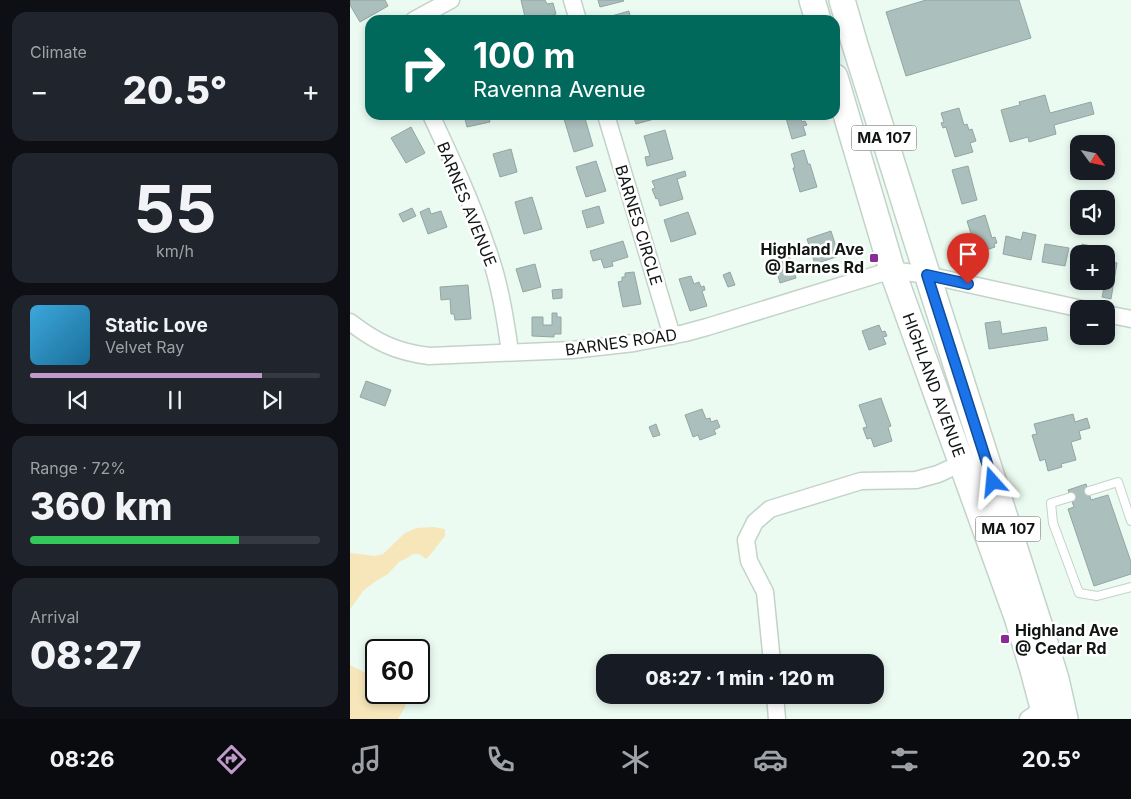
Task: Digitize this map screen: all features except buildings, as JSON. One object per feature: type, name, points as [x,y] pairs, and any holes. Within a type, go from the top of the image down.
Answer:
[{"type":"main road","points":[[812,0],[816,15]]},
{"type":"main road","name":"HIGHLAND AVENUE","points":[[842,0],[854,45],[1056,679],[1046,717]]},
{"type":"main road","name":"HIGHLAND AVENUE","points":[[840,94],[892,270],[1020,628],[1046,717]]},
{"type":"street","points":[[423,15],[451,0]]},
{"type":"street","points":[[572,0],[576,15]]},
{"type":"street","name":"BARNES AVENUE","points":[[434,120],[487,246],[506,319],[510,352]]},
{"type":"street","name":"BARNES CIRCLE","points":[[607,120],[672,336]]},
{"type":"street","points":[[892,270],[927,275],[1070,306]]},
{"type":"street","name":"BARNES ROAD","points":[[350,322],[378,342],[405,352],[429,356],[608,347],[672,336],[707,327],[892,270]]},
{"type":"street","points":[[1115,316],[1131,320]]},
{"type":"street","points":[[771,654],[765,592],[749,561],[746,540],[755,522],[770,510],[861,481],[916,480],[938,474],[962,463]]},
{"type":"street","points":[[776,704],[778,719]]},
{"type":"lane","points":[[1088,491],[1118,482],[1131,521]]},
{"type":"lane","points":[[1071,497],[1051,503],[1053,523],[1079,593],[1097,596],[1131,587]]},
{"type":"shaded area","points":[[433,527],[445,529],[445,536],[426,559],[419,554],[414,554],[399,562],[388,574],[364,590],[350,609],[350,553],[375,556],[383,554],[405,533],[417,528]]},
{"type":"shaded area","points":[[350,665],[365,672],[365,704],[405,704],[398,719],[350,719]]},
{"type":"place","name":"Highland Ave @ Barnes Rd","points":[[874,258]]},
{"type":"place","name":"Highland Ave @ Cedar Rd","points":[[1005,639]]},
{"type":"route","points":[[968,284],[927,275],[993,482]]}]
